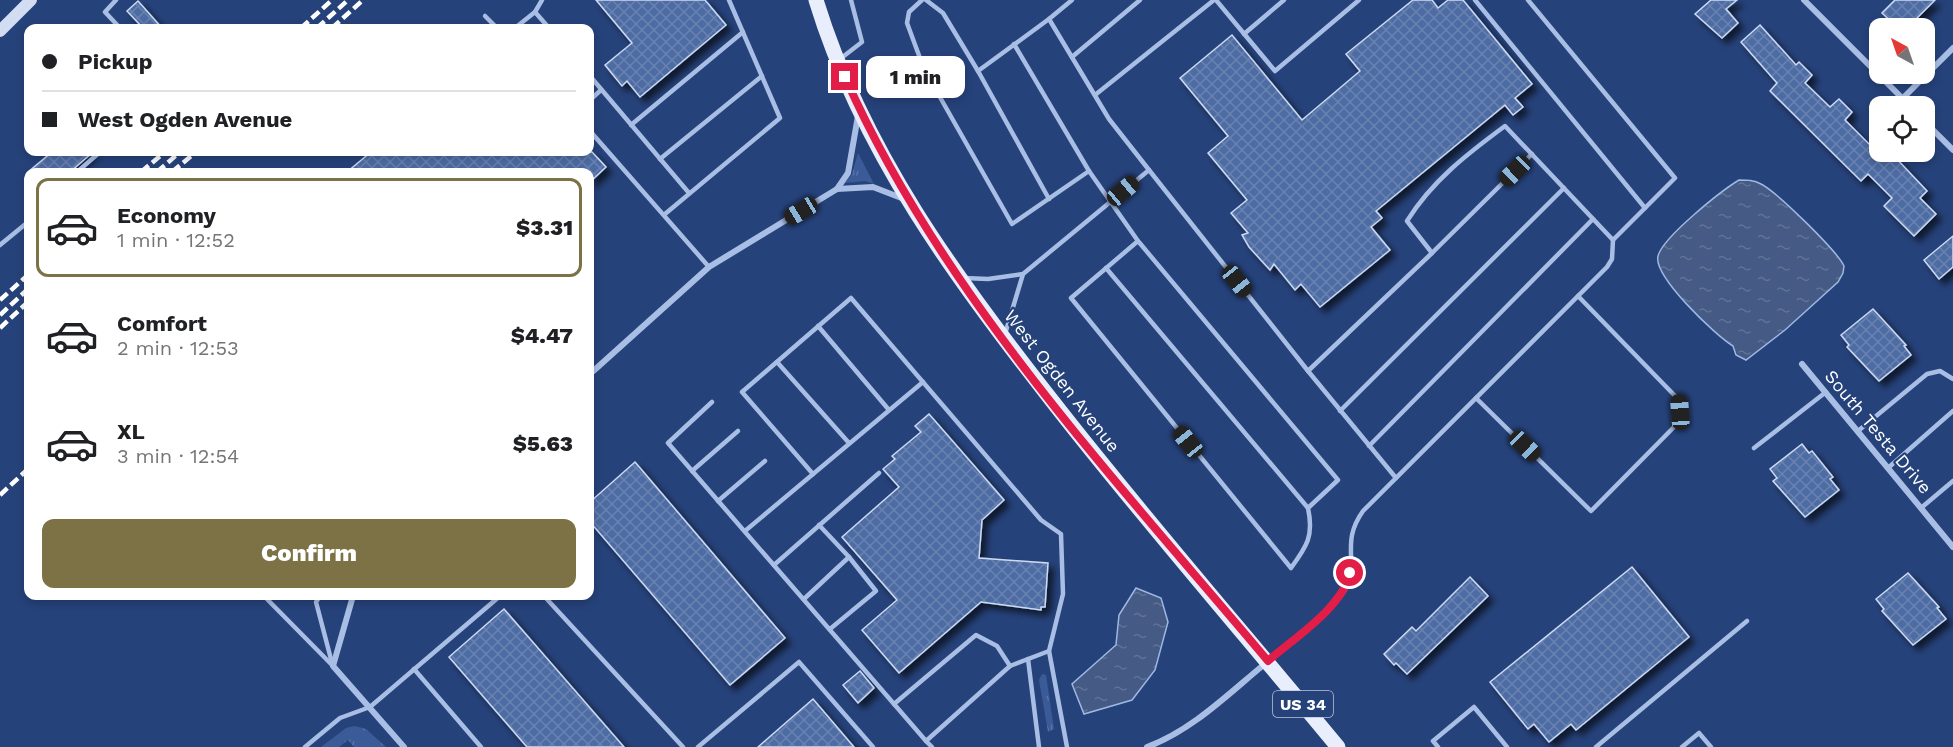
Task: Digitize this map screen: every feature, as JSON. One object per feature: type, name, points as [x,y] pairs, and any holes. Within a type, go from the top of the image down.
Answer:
[{"type":"main road","points":[[0,30],[31,0]]},
{"type":"main road","name":"West Ogden Avenue","points":[[816,0],[859,109],[909,201],[959,278],[1003,339],[1083,441],[1338,747]]},
{"type":"street","points":[[1804,0],[1899,96]]},
{"type":"street","points":[[1905,96],[1953,48]]},
{"type":"street","points":[[594,370],[709,267],[837,189],[848,173],[859,109]]},
{"type":"street","points":[[1935,132],[1953,150]]},
{"type":"street","points":[[837,189],[873,188],[909,201]]},
{"type":"street","name":"South Testa Drive","points":[[1802,364],[1952,544]]},
{"type":"street","points":[[352,600],[333,666],[404,747]]},
{"type":"street","points":[[1147,747],[1163,744],[1195,721],[1268,661]]},
{"type":"lane","points":[[116,0],[105,12],[116,24]]},
{"type":"lane","points":[[520,24],[535,12],[542,0]]},
{"type":"lane","points":[[664,214],[780,118],[729,0]]},
{"type":"lane","points":[[838,60],[862,42],[851,0]]},
{"type":"lane","points":[[1049,199],[944,13],[924,0],[909,12],[907,23],[924,69],[1012,224],[1049,199],[1089,171]]},
{"type":"lane","points":[[978,71],[1072,0]]},
{"type":"lane","points":[[1072,57],[1140,0]]},
{"type":"lane","points":[[1095,95],[1215,0],[1275,71],[1359,0]]},
{"type":"lane","points":[[1244,34],[1284,0]]},
{"type":"lane","points":[[1475,0],[1645,208]]},
{"type":"lane","points":[[1268,661],[1336,602],[1346,588],[1353,528],[1363,511],[1607,267],[1612,259],[1613,240],[1676,178],[1528,0]]},
{"type":"lane","points":[[535,12],[546,24]]},
{"type":"lane","points":[[486,16],[493,24]]},
{"type":"lane","points":[[1049,19],[1109,119],[1308,371],[1396,478]]},
{"type":"lane","points":[[632,125],[743,32]]},
{"type":"lane","points":[[1014,45],[1089,171],[1138,241],[1338,480],[1308,508]]},
{"type":"lane","points":[[660,159],[762,76]]},
{"type":"lane","points":[[594,81],[689,193]]},
{"type":"lane","points":[[594,96],[601,90]]},
{"type":"lane","points":[[1432,253],[1407,220],[1424,194],[1474,148],[1505,126],[1613,240]]},
{"type":"lane","points":[[594,135],[709,267]]},
{"type":"lane","points":[[1308,371],[1532,154]]},
{"type":"lane","points":[[82,168],[95,156]]},
{"type":"lane","points":[[959,278],[988,279],[1023,274],[1149,170]]},
{"type":"lane","points":[[1340,411],[1564,188]]},
{"type":"lane","points":[[1369,446],[1593,219]]},
{"type":"lane","points":[[0,245],[24,225]]},
{"type":"lane","points":[[1106,268],[1308,508],[1312,528],[1303,552],[1291,568],[1071,298],[1106,268],[1138,241]]},
{"type":"lane","points":[[1003,339],[1023,274]]},
{"type":"lane","points":[[1476,398],[1591,511],[1674,427],[1680,412],[1679,400],[1674,393],[1578,296]]},
{"type":"lane","points":[[813,474],[742,392],[850,298],[1041,520],[1061,534],[1063,594],[1049,651],[1067,747]]},
{"type":"lane","points":[[818,326],[889,410]]},
{"type":"lane","points":[[777,362],[849,443]]},
{"type":"lane","points":[[1858,431],[1927,374],[1940,371],[1953,379]]},
{"type":"lane","points":[[745,531],[922,382]]},
{"type":"lane","points":[[1754,448],[1826,392]]},
{"type":"lane","points":[[712,402],[668,443],[932,747]]},
{"type":"lane","points":[[1888,468],[1953,411]]},
{"type":"lane","points":[[692,471],[738,431]]},
{"type":"lane","points":[[718,501],[765,461]]},
{"type":"lane","points":[[774,565],[879,473]]},
{"type":"lane","points":[[1921,508],[1953,481]]},
{"type":"lane","points":[[819,525],[876,591],[830,629]]},
{"type":"lane","points":[[804,599],[849,557]]},
{"type":"lane","points":[[268,600],[333,666]]},
{"type":"lane","points":[[317,600],[333,666]]},
{"type":"lane","points":[[305,747],[340,718],[370,707],[495,600]]},
{"type":"lane","points":[[548,600],[683,747]]},
{"type":"lane","points":[[1596,747],[1748,621]]},
{"type":"lane","points":[[894,704],[976,635],[997,646],[1010,666]]},
{"type":"lane","points":[[926,741],[1010,666],[1049,651]]},
{"type":"lane","points":[[1028,659],[1039,747]]},
{"type":"lane","points":[[698,747],[799,662],[873,747]]},
{"type":"lane","points":[[414,669],[481,747]]},
{"type":"lane","points":[[1438,747],[1433,741],[1474,707],[1507,747]]},
{"type":"lane","points":[[1682,747],[1699,733],[1711,747]]},
{"type":"green space","points":[[858,153],[874,184],[865,181],[845,183],[852,174]]},
{"type":"green space","points":[[1042,674],[1046,675],[1054,729],[1048,732],[1039,680]]},
{"type":"green space","points":[[355,726],[366,729],[386,747],[354,747],[348,740],[339,747],[321,747],[346,728]]},
{"type":"water","points":[[1739,180],[1758,183],[1780,198],[1819,236],[1844,266],[1838,282],[1785,330],[1746,360],[1736,355],[1733,346],[1700,318],[1675,290],[1659,265],[1658,256],[1662,248],[1681,227]]},
{"type":"water","points":[[1136,588],[1161,598],[1168,622],[1155,670],[1132,700],[1084,714],[1072,684],[1116,645],[1119,615]]},
{"type":"building","points":[[596,0],[705,0],[726,25],[640,97],[627,81],[622,86],[605,65],[632,43]]},
{"type":"building","points":[[1413,0],[1432,0],[1438,8],[1448,0],[1463,0],[1532,84],[1515,98],[1523,107],[1513,115],[1505,105],[1376,211],[1382,218],[1371,227],[1390,250],[1320,307],[1301,284],[1295,290],[1274,264],[1270,270],[1249,247],[1242,235],[1248,233],[1231,213],[1247,200],[1208,153],[1228,136],[1180,78],[1232,35],[1302,120],[1360,71],[1346,54]]},
{"type":"building","points":[[1711,0],[1737,0],[1726,9],[1738,23],[1722,38],[1695,14]]},
{"type":"building","points":[[1895,0],[1935,0],[1917,18],[1887,18],[1882,13]]},
{"type":"building","points":[[138,1],[158,24],[139,24],[127,11]]},
{"type":"building","points":[[1760,25],[1796,65],[1799,62],[1812,75],[1805,83],[1830,107],[1839,99],[1852,112],[1845,120],[1869,144],[1869,162],[1900,162],[1927,191],[1920,198],[1936,214],[1914,236],[1884,206],[1892,198],[1868,174],[1861,181],[1770,91],[1777,83],[1741,42]]},
{"type":"building","points":[[594,154],[606,167],[594,178],[594,168],[352,168],[366,156],[594,156]]},
{"type":"building","points":[[47,156],[88,156],[75,168],[33,168]]},
{"type":"building","points":[[1953,236],[1953,267],[1939,279],[1924,260]]},
{"type":"building","points":[[1873,309],[1906,345],[1904,346],[1911,355],[1879,381],[1847,347],[1849,345],[1841,335]]},
{"type":"building","points":[[929,414],[1004,500],[982,520],[979,558],[1048,563],[1045,607],[1041,607],[1041,610],[981,602],[899,673],[862,630],[897,600],[842,537],[899,487],[883,469],[895,459],[892,456],[921,432],[915,426]]},
{"type":"building","points":[[1802,444],[1809,453],[1812,451],[1833,477],[1830,479],[1839,490],[1805,517],[1773,481],[1777,478],[1770,469]]},
{"type":"building","points":[[635,462],[785,638],[730,685],[594,527],[594,498]]},
{"type":"building","points":[[1632,567],[1689,637],[1576,730],[1571,724],[1549,742],[1534,724],[1528,729],[1490,682]]},
{"type":"building","points":[[1908,573],[1939,607],[1937,608],[1946,619],[1913,645],[1882,611],[1884,609],[1876,599]]},
{"type":"building","points":[[1470,577],[1488,596],[1407,674],[1396,663],[1394,665],[1384,654],[1412,627],[1416,631]]},
{"type":"building","points":[[504,609],[624,747],[527,747],[449,657]]},
{"type":"building","points":[[860,671],[874,688],[858,703],[843,685]]},
{"type":"building","points":[[813,699],[854,747],[758,747]]},
{"type":"railway","points":[[305,24],[332,0]]},
{"type":"railway","points":[[321,24],[348,0]]},
{"type":"railway","points":[[336,24],[363,0]]},
{"type":"railway","points":[[146,168],[160,156]]},
{"type":"railway","points":[[162,168],[175,156]]},
{"type":"railway","points":[[177,168],[191,156]]},
{"type":"railway","points":[[0,300],[24,279]]},
{"type":"railway","points":[[0,315],[24,293]]},
{"type":"railway","points":[[0,328],[24,306]]},
{"type":"railway","points":[[0,495],[24,473]]},
{"type":"route","points":[[845,77],[874,141],[934,242],[1003,339],[1083,441],[1268,661],[1336,602],[1346,588],[1350,573]]}]
